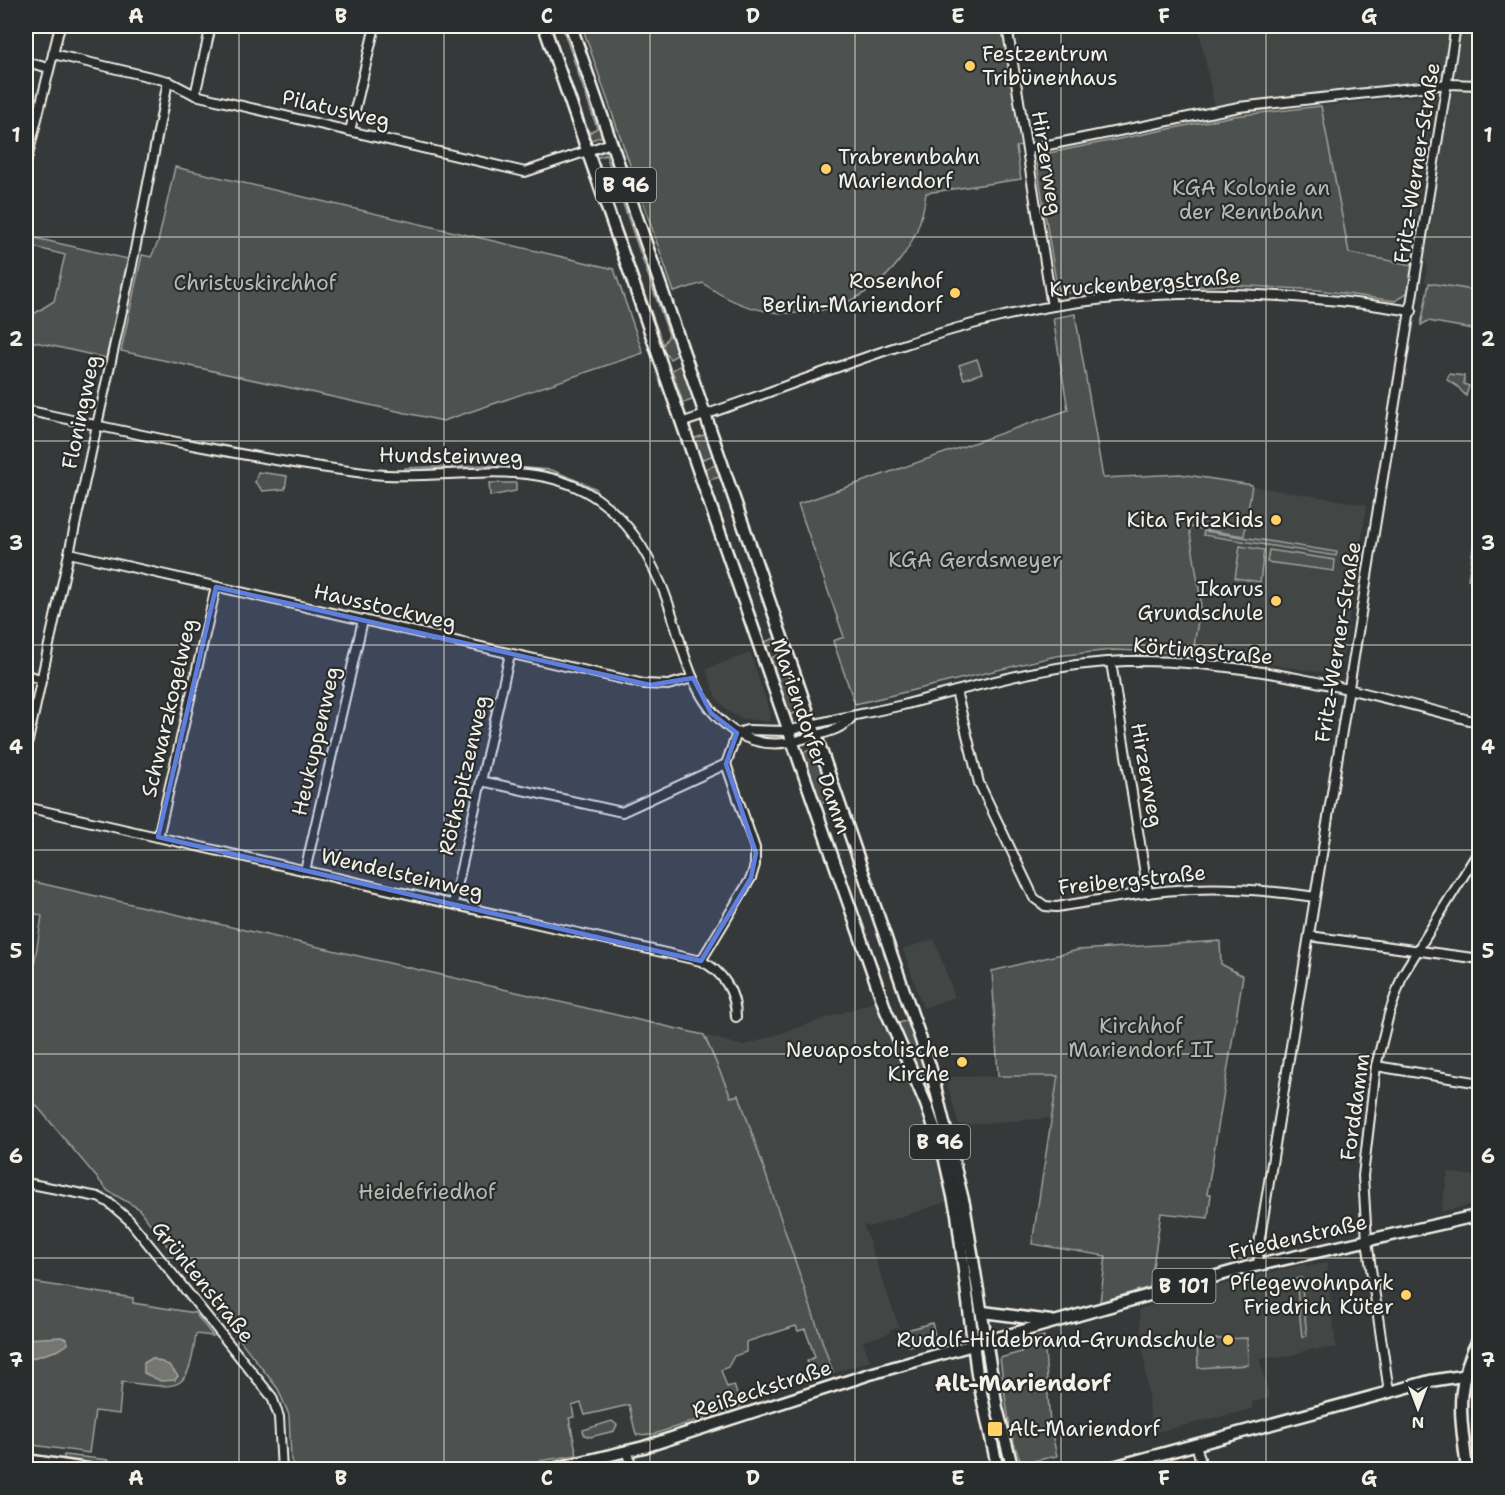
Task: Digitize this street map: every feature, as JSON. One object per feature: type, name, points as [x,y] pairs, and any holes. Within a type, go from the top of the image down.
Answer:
[{"type":"main road","name":"Mariendorfer Damm","points":[[544,26],[886,1011],[940,1143],[957,1214],[984,1410],[998,1470]]},
{"type":"main road","name":"Mariendorfer Damm","points":[[571,26],[930,1066],[964,1204],[988,1341],[997,1408],[1013,1470]]},
{"type":"main road","name":"Friedenstraße","points":[[988,1341],[1259,1265],[1479,1215]]},
{"type":"main road","name":"B 101","points":[[983,1312],[1056,1322]]},
{"type":"main road","points":[[1467,1470],[1459,1394],[1462,1376],[1479,1336]]},
{"type":"main road","name":"Reißeckstraße","points":[[548,1470],[628,1452],[839,1383],[988,1341]]},
{"type":"main road","points":[[1102,1470],[1430,1381],[1462,1376]]},
{"type":"main road","points":[[26,1460],[59,1467],[94,1470]]},
{"type":"street","points":[[26,164],[60,26]]},
{"type":"street","points":[[195,95],[211,26]]},
{"type":"street","points":[[350,131],[375,26]]},
{"type":"street","name":"Hirzerweg","points":[[1007,26],[1052,306]]},
{"type":"street","name":"Fritz-Werner-Straße","points":[[1259,1265],[1259,1241],[1412,311],[1456,26]]},
{"type":"street","name":"Pilatusweg","points":[[52,54],[168,81],[195,95],[525,172],[611,143]]},
{"type":"street","points":[[26,62],[49,68]]},
{"type":"street","name":"Floningweg","points":[[26,750],[98,426],[168,81]]},
{"type":"street","points":[[1028,149],[1239,107],[1448,84],[1479,85]]},
{"type":"street","name":"Kruckenbergstraße","points":[[681,423],[942,332],[1052,306],[1178,294],[1261,294],[1339,299],[1412,311]]},
{"type":"street","name":"Hundsteinweg","points":[[26,410],[98,426],[373,474],[453,476],[505,473],[535,475],[564,482],[590,494],[615,512],[638,538],[668,601],[693,678],[711,713],[727,728],[753,742],[792,743]]},
{"type":"street","name":"Hausstockweg","points":[[69,553],[650,686],[668,686],[693,678]]},
{"type":"street","name":"Schwarzkogelweg","points":[[158,837],[216,587]]},
{"type":"street","name":"Heukuppenweg","points":[[305,871],[363,620]]},
{"type":"street","name":"Röthspitzenweg","points":[[453,904],[510,654]]},
{"type":"street","name":"Hirzerweg","points":[[1111,662],[1148,893]]},
{"type":"street","name":"Körtingstraße","points":[[813,723],[843,716],[852,717],[1054,668],[1111,662],[1192,664],[1267,674],[1349,690],[1479,723]]},
{"type":"street","points":[[26,675],[41,679]]},
{"type":"street","name":"Freibergstraße","points":[[956,691],[981,790],[1036,901],[1050,907],[1148,893],[1232,888],[1316,897]]},
{"type":"street","name":"Körtingstraße","points":[[792,743],[847,724],[852,717]]},
{"type":"street","points":[[701,961],[751,878],[756,860],[753,842],[726,764],[737,733],[747,730],[788,730],[813,723]]},
{"type":"street","points":[[481,781],[622,812],[726,764]]},
{"type":"street","name":"Wendelsteinweg","points":[[26,807],[701,961],[717,969],[724,978],[736,1009],[736,1017]]},
{"type":"street","name":"Forddamm","points":[[1389,1392],[1367,1241],[1363,1176],[1376,1066],[1389,1014],[1403,974],[1479,849]]},
{"type":"street","points":[[1309,936],[1479,959]]},
{"type":"street","points":[[1376,1066],[1479,1083]]},
{"type":"street","name":"Grüntenstraße","points":[[26,1183],[98,1197],[108,1202],[129,1220],[272,1397],[279,1417],[282,1470]]},
{"type":"street","points":[[1196,1444],[1203,1470]]},
{"type":"street","points":[[628,1452],[632,1470]]},
{"type":"highlighted area","points":[[216,587],[650,685],[693,678],[711,713],[737,733],[726,764],[756,853],[751,878],[701,961],[158,837]]},
{"type":"shaded area","points":[[1198,26],[1451,26],[1444,75],[1426,84],[1215,108]]},
{"type":"shaded area","points":[[1461,26],[1479,26],[1479,79],[1459,77],[1454,73]]},
{"type":"shaded area","points":[[1456,88],[1479,90],[1479,291],[1425,282],[1427,265],[1422,254],[1447,102]]},
{"type":"shaded area","points":[[1436,94],[1408,264],[1349,254],[1321,106]]},
{"type":"shaded area","name":"Ikarus Grundschule","points":[[1180,474],[1367,505],[1341,670],[1334,674],[1193,653],[1201,601]]},
{"type":"shaded area","points":[[750,653],[771,715],[768,722],[740,718],[727,711],[716,697],[706,669]]},
{"type":"shaded area","points":[[934,939],[955,997],[923,1008],[903,949]]},
{"type":"shaded area","points":[[877,1001],[929,1126],[949,1201],[869,1227],[863,1224],[899,1327],[889,1330],[890,1333],[863,1341],[870,1361],[833,1373],[740,1095],[731,1097],[704,1035],[743,1046]]},
{"type":"shaded area","points":[[1058,1076],[1051,1118],[959,1125],[945,1077]]},
{"type":"shaded area","points":[[1448,1172],[1479,1177],[1479,1203],[1441,1212]]},
{"type":"shaded area","name":"Rudolf-Hildebrand-Grundschule","points":[[1327,1263],[1336,1347],[1314,1350],[1314,1348],[1285,1357],[1259,1358],[1270,1398],[1252,1402],[1252,1409],[1152,1433],[1139,1309],[1251,1277],[1306,1264],[1306,1267]]},
{"type":"shaded area","points":[[61,1337],[67,1339],[68,1344],[59,1350],[26,1360],[26,1339]]},
{"type":"shaded area","points":[[152,1358],[169,1365],[178,1376],[175,1380],[161,1381],[144,1373],[144,1363]]},
{"type":"shaded area","points":[[1480,1383],[1479,1463],[1474,1408]]},
{"type":"green space","points":[[548,26],[551,26],[589,133],[597,128],[562,26],[565,26],[603,136],[588,141]]},
{"type":"green space","name":"Trabrennbahn Mariendorf","points":[[582,26],[1003,26],[1024,145],[1016,147],[1021,179],[926,193],[916,231],[898,263],[872,287],[842,304],[808,312],[772,312],[737,302],[703,283],[674,292]]},
{"type":"green space","name":"KGA Kolonie an der Rennbahn","points":[[1321,106],[1349,253],[1413,265],[1408,292],[1395,301],[1319,290],[1230,285],[1064,293],[1057,287],[1036,159],[1039,155],[1234,116]]},
{"type":"green space","points":[[608,150],[679,354],[670,359],[658,343],[593,155]],"holes":[[[606,155],[669,335],[663,345],[596,158]]]},
{"type":"green space","name":"Christuskirchhof","points":[[175,167],[614,269],[643,353],[443,421],[121,351],[142,255],[151,257],[158,242]]},
{"type":"green space","points":[[26,236],[128,259],[106,358],[26,340],[26,319],[54,301],[65,255],[26,245]]},
{"type":"green space","points":[[1429,283],[1479,291],[1479,330],[1428,321],[1421,325]]},
{"type":"green space","name":"KGA Gerdsmeyer","points":[[1075,314],[1103,478],[1180,474],[1252,485],[1244,536],[1189,527],[1201,601],[1193,653],[1112,650],[1056,656],[855,704],[833,641],[844,637],[798,504],[1068,410],[1053,318]]},
{"type":"green space","points":[[977,359],[982,373],[964,379],[959,365]]},
{"type":"green space","points":[[681,365],[695,399],[683,403],[672,370]]},
{"type":"green space","points":[[1449,374],[1464,376],[1464,384],[1469,386],[1466,396],[1457,386],[1447,380]]},
{"type":"green space","points":[[707,434],[714,455],[701,460],[692,439]]},
{"type":"green space","points":[[488,465],[552,470],[597,489],[557,474],[531,469],[500,467],[405,470],[405,468]]},
{"type":"green space","points":[[715,465],[719,477],[709,480],[765,642],[775,638],[729,503],[780,643],[764,647],[703,470]]},
{"type":"green space","points":[[258,472],[287,476],[285,489],[263,491],[255,482]]},
{"type":"green space","points":[[489,483],[516,483],[516,491],[490,496]]},
{"type":"green space","points":[[1479,512],[1479,582],[1468,579]]},
{"type":"green space","points":[[1204,531],[1337,552],[1336,556],[1203,535]]},
{"type":"green space","points":[[1240,546],[1264,550],[1260,582],[1235,578]]},
{"type":"green space","points":[[1269,550],[1335,560],[1334,571],[1267,562]]},
{"type":"green space","points":[[782,653],[804,711],[788,715],[769,659]]},
{"type":"green space","points":[[813,749],[831,798],[821,804],[802,753]]},
{"type":"green space","name":"Heidefriedhof","points":[[26,880],[704,1035],[731,1097],[739,1095],[833,1373],[814,1380],[807,1361],[815,1357],[805,1329],[798,1331],[796,1326],[746,1342],[746,1352],[734,1356],[728,1367],[721,1370],[727,1387],[734,1385],[741,1406],[654,1434],[636,1435],[629,1405],[585,1415],[581,1403],[572,1406],[574,1417],[569,1418],[577,1455],[542,1461],[472,1467],[296,1469],[291,1460],[289,1415],[278,1389],[138,1208],[108,1191],[26,1093],[26,1015],[42,916],[26,910]]},
{"type":"green space","name":"Kirchhof Mariendorf II","points":[[1220,941],[1221,964],[1243,976],[1207,1194],[1211,1194],[1208,1218],[1161,1213],[1150,1287],[1100,1302],[1106,1256],[1032,1244],[1058,1076],[998,1076],[992,971],[1078,950]]},
{"type":"green space","points":[[910,1019],[932,1095],[932,1097],[897,1024]]},
{"type":"green space","points":[[1301,1278],[1307,1336],[1302,1337],[1296,1279]]},
{"type":"green space","points":[[26,1281],[133,1298],[133,1303],[195,1313],[213,1336],[196,1334],[189,1368],[184,1378],[177,1384],[156,1386],[122,1382],[119,1414],[95,1411],[89,1453],[26,1444]]},
{"type":"green space","points":[[932,1323],[935,1335],[933,1340],[908,1346],[903,1331]]},
{"type":"green space","points":[[1044,1336],[1050,1425],[1057,1456],[1024,1463],[1019,1457],[1011,1431],[1000,1358],[1021,1352],[1026,1341]]},
{"type":"green space","points":[[1247,1338],[1248,1365],[1198,1368],[1197,1340]]},
{"type":"green space","points":[[612,1421],[617,1425],[614,1431],[590,1437],[584,1435],[583,1430]]},
{"type":"green space","points":[[64,1455],[109,1460],[107,1469],[63,1462]]},
{"type":"place","name":"Festzentrum Tribünenhaus","points":[[970,66]]},
{"type":"place","name":"Trabrennbahn Mariendorf","points":[[826,169]]},
{"type":"place","name":"Rosenhof Berlin-Mariendorf","points":[[955,293]]},
{"type":"place","name":"Kita FritzKids","points":[[1276,520]]},
{"type":"place","name":"Ikarus Grundschule","points":[[1276,601]]},
{"type":"place","name":"Neuapostolische Kirche","points":[[962,1062]]},
{"type":"place","name":"Pflegewohnpark Friedrich Küter","points":[[1406,1295]]},
{"type":"place","name":"Rudolf-Hildebrand-Grundschule","points":[[1228,1340]]},
{"type":"place","name":"Alt-Mariendorf","points":[[995,1429]]},
{"type":"district","name":"Alt-Mariendorf","points":[[1023,1383]]}]
